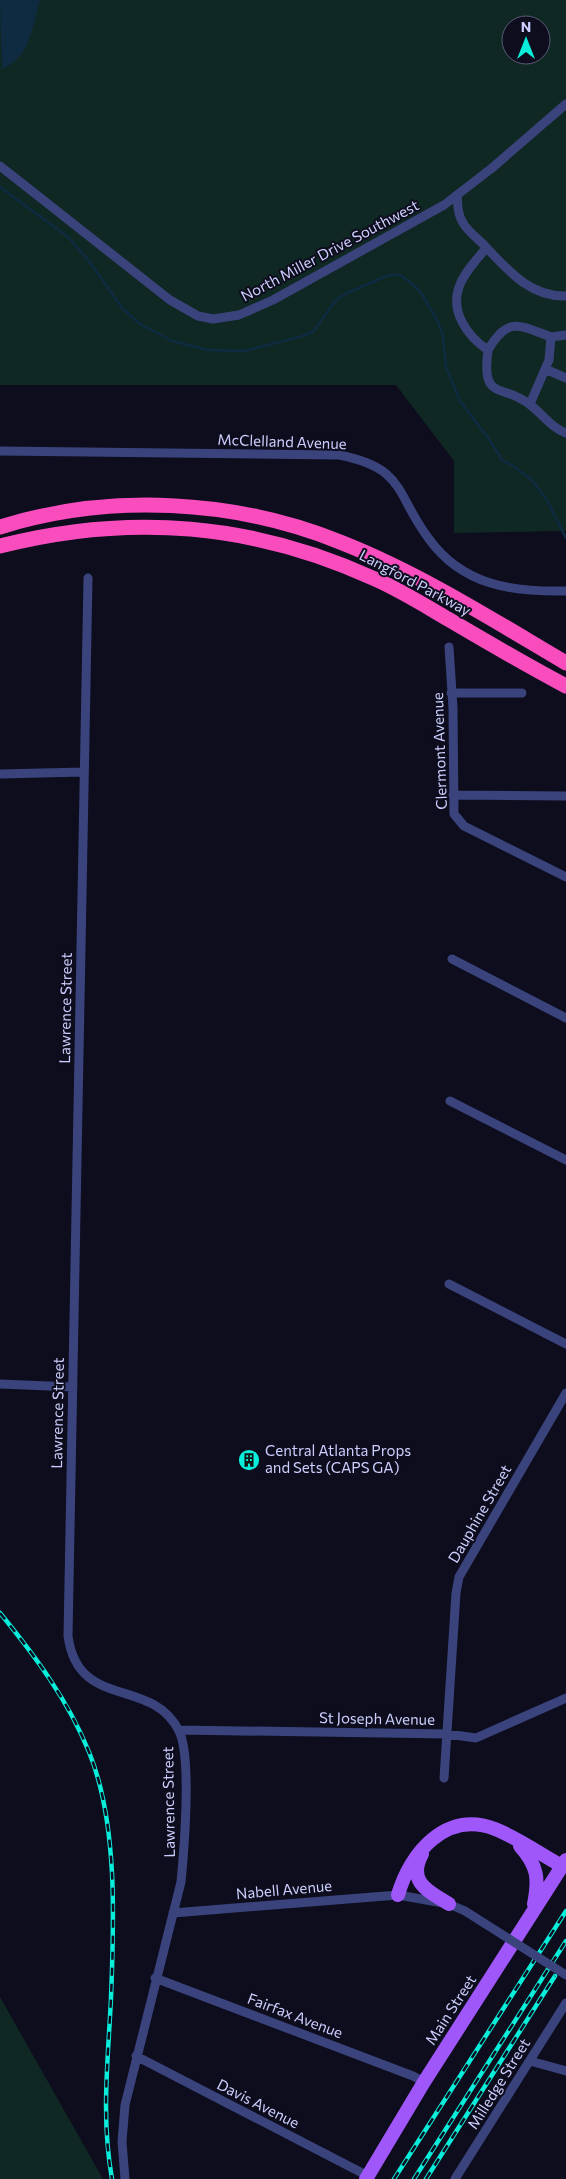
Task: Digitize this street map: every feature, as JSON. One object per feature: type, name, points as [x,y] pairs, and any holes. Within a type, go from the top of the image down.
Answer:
[{"type":"highway","name":"Langford Parkway","points":[[0,527],[50,513],[82,508],[142,505],[194,508],[243,514],[293,525],[379,558],[424,581],[566,663]]},
{"type":"highway","name":"Langford Parkway","points":[[0,546],[52,534],[131,527],[191,528],[257,538],[322,556],[377,580],[566,686]]},
{"type":"main road","points":[[398,1895],[406,1869],[428,1842],[445,1831],[469,1825],[494,1828],[564,1863]]},
{"type":"main road","points":[[513,1838],[531,1858],[535,1867],[537,1886],[532,1913]]},
{"type":"main road","points":[[428,1842],[419,1860],[417,1878],[422,1886],[449,1904]]},
{"type":"main road","name":"Main Street","points":[[367,2177],[424,2082],[564,1863]]},
{"type":"street","name":"North Miller Drive Southwest","points":[[0,166],[170,300],[198,316],[213,318],[239,315],[273,300],[412,224],[457,195],[492,168],[566,104]]},
{"type":"street","points":[[457,195],[458,212],[463,223],[514,276],[534,290],[548,296],[566,296]]},
{"type":"street","points":[[486,248],[462,280],[459,287],[457,304],[460,317],[470,336],[488,350]]},
{"type":"street","points":[[566,335],[551,337],[519,325],[511,326],[495,338],[488,350],[486,375],[490,383],[502,393],[530,404],[556,430],[566,433]]},
{"type":"street","points":[[530,404],[549,360],[551,337]]},
{"type":"street","points":[[545,370],[566,378]]},
{"type":"street","name":"McClelland Avenue","points":[[0,451],[339,455],[362,459],[379,468],[393,480],[430,541],[447,559],[468,574],[492,584],[516,590],[566,591]]},
{"type":"street","name":"Lawrence Street","points":[[88,578],[68,1636],[70,1651],[78,1668],[90,1680],[103,1687],[155,1704],[168,1716],[178,1730],[185,1754],[184,1851],[181,1882],[155,1978],[125,2105],[122,2142],[125,2179]]},
{"type":"street","name":"Clermont Avenue","points":[[449,647],[452,693],[454,814],[464,826],[566,877]]},
{"type":"street","points":[[452,693],[522,693]]},
{"type":"street","points":[[0,774],[84,772]]},
{"type":"street","points":[[453,796],[566,796]]},
{"type":"street","points":[[452,959],[566,1018]]},
{"type":"street","points":[[450,1101],[566,1160]]},
{"type":"street","points":[[448,1284],[566,1344]]},
{"type":"street","points":[[0,1384],[73,1386]]},
{"type":"street","name":"Dauphine Street","points":[[444,1778],[456,1593],[459,1577],[566,1393]]},
{"type":"street","name":"St Joseph Avenue","points":[[178,1730],[447,1734],[476,1738],[566,1698]]},
{"type":"street","name":"Nabell Avenue","points":[[173,1913],[398,1895],[449,1904],[465,1911],[566,1975]]},
{"type":"street","name":"Fairfax Avenue","points":[[155,1978],[413,2076],[424,2082]]},
{"type":"street","name":"Milledge Street","points":[[455,2179],[566,2004]]},
{"type":"street","name":"Davis Avenue","points":[[136,2056],[367,2177]]},
{"type":"street","points":[[530,2061],[566,2071]]},
{"type":"green space","points":[[0,0],[566,0],[566,531],[454,533],[454,461],[396,385],[0,385]]},
{"type":"green space","points":[[0,1997],[103,2179],[0,2179]]},
{"type":"water","points":[[0,0],[40,0],[32,31],[24,49],[19,57],[2,69]]},
{"type":"waterway","points":[[0,187],[68,237],[89,261],[123,309],[140,324],[172,341],[208,350],[244,351],[303,336],[314,331],[335,301],[345,294],[389,275],[401,275],[420,291],[438,322],[443,336],[446,367],[460,401],[489,439],[502,460],[532,480],[547,500],[566,538]]},
{"type":"railway","points":[[0,1613],[50,1679],[71,1714],[89,1752],[105,1810],[112,1873],[113,1905],[106,2111],[112,2179]]},
{"type":"railway","points":[[394,2179],[566,1911]]},
{"type":"railway","points":[[414,2179],[566,1941]]},
{"type":"railway","points":[[426,2179],[555,1976]]},
{"type":"place","name":"Central Atlanta Props and Sets (CAPS GA)","points":[[249,1460]]}]
